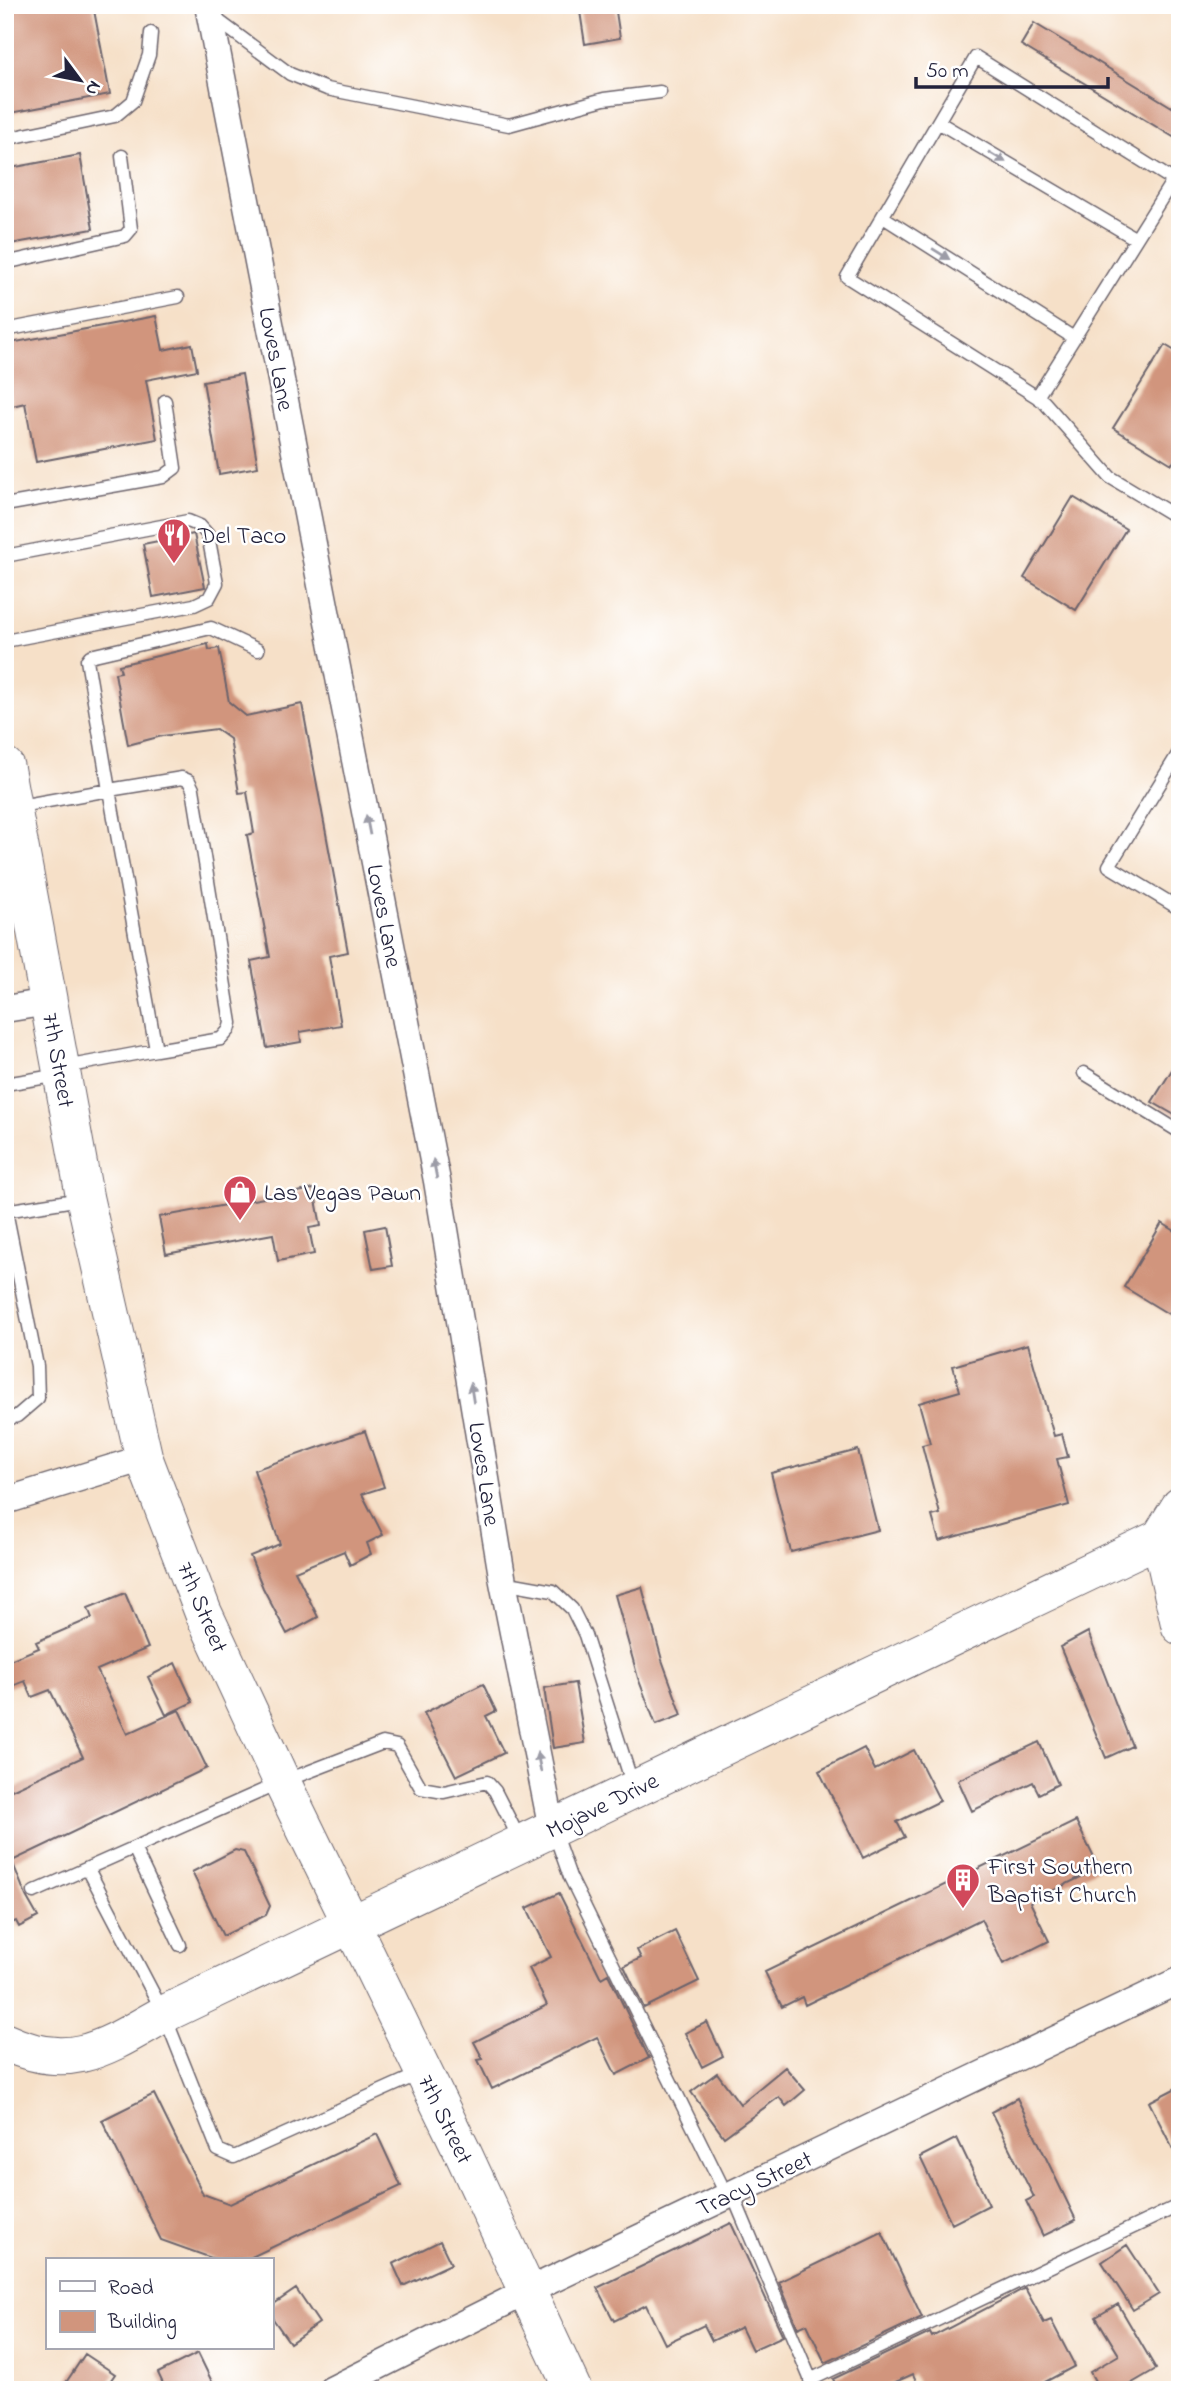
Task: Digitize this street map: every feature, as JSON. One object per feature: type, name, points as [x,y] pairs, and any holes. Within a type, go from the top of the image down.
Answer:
[{"type":"main road","name":"7th Street","points":[[5,766],[9,808],[85,1199],[144,1458],[203,1612],[282,1782],[463,2153],[573,2390]]},
{"type":"main road","points":[[1180,1506],[1160,1538],[1180,1626]]},
{"type":"main road","name":"Mojave Drive","points":[[5,2042],[24,2051],[48,2056],[78,2055],[111,2044],[164,2014],[1160,1538]]},
{"type":"street","name":"Loves Lane","points":[[209,9],[437,1181],[503,1582],[537,1836]]},
{"type":"street","points":[[5,1009],[48,1002]]},
{"type":"street","points":[[5,1501],[144,1458]]},
{"type":"street","name":"Tracy Street","points":[[331,2390],[526,2291],[1180,1980]]},
{"type":"lane","points":[[209,9],[290,74],[327,89],[509,125],[604,99],[660,92]]},
{"type":"lane","points":[[5,139],[116,116],[133,101],[149,55],[151,33]]},
{"type":"lane","points":[[1037,397],[1173,180],[976,57],[847,278],[1037,397],[1045,402],[1110,477],[1180,519]]},
{"type":"lane","points":[[938,122],[1136,239]]},
{"type":"lane","points":[[5,263],[125,236],[131,229],[122,156]]},
{"type":"lane","points":[[883,217],[1074,338]]},
{"type":"lane","points":[[5,330],[178,297]]},
{"type":"lane","points":[[5,505],[163,477],[175,468],[165,401]]},
{"type":"lane","points":[[5,556],[188,521],[200,526],[208,535],[216,583],[209,598],[194,605],[5,641]]},
{"type":"lane","points":[[156,1051],[87,660],[90,656],[211,628],[258,650]]},
{"type":"lane","points":[[1180,751],[1109,866],[1180,909]]},
{"type":"lane","points":[[5,1084],[221,1039],[231,1023],[193,789],[188,781],[182,778],[9,808]]},
{"type":"lane","points":[[1084,1073],[1180,1132]]},
{"type":"lane","points":[[5,1135],[5,1164]]},
{"type":"lane","points":[[5,1420],[17,1416],[38,1398],[37,1366],[6,1211],[85,1199]]},
{"type":"lane","points":[[503,1582],[553,1591],[572,1609],[585,1635],[634,1789]]},
{"type":"lane","points":[[34,1892],[282,1782],[383,1743],[397,1746],[421,1788],[444,1792],[487,1782],[537,1836],[570,1877],[730,2195],[813,2385],[1180,2205]]},
{"type":"lane","points":[[134,1848],[180,1945]]},
{"type":"lane","points":[[88,1869],[164,2014],[218,2150],[234,2157],[423,2073]]},
{"type":"building","points":[[5,5],[93,5],[110,94],[5,114]]},
{"type":"building","points":[[579,5],[615,5],[620,38],[585,44]]},
{"type":"building","points":[[1034,23],[1180,112],[1180,141],[1021,45]]},
{"type":"building","points":[[80,155],[93,229],[5,245],[5,169]]},
{"type":"building","points":[[156,316],[163,350],[192,344],[197,370],[146,380],[157,439],[36,462],[25,403],[12,406],[5,372],[5,344]]},
{"type":"building","points":[[1165,345],[1180,354],[1180,452],[1172,464],[1113,428]]},
{"type":"building","points":[[242,374],[258,467],[219,474],[203,381]]},
{"type":"building","points":[[1073,497],[1126,529],[1076,610],[1024,578]]},
{"type":"building","name":"Del Taco","points":[[194,534],[205,587],[153,597],[143,544]]},
{"type":"building","points":[[208,644],[209,650],[219,648],[229,702],[246,716],[302,704],[348,952],[329,956],[341,1025],[300,1032],[301,1042],[267,1048],[251,961],[270,957],[247,835],[254,833],[247,792],[239,793],[230,739],[216,729],[162,736],[128,745],[115,673],[121,672],[119,665]]},
{"type":"building","points":[[1180,1057],[1180,1118],[1152,1102]]},
{"type":"building","name":"Las Vegas Pawn","points":[[314,1189],[321,1226],[309,1228],[314,1254],[278,1261],[273,1234],[166,1254],[159,1217]]},
{"type":"building","points":[[1162,1223],[1180,1234],[1180,1299],[1170,1315],[1124,1287]]},
{"type":"building","points":[[385,1226],[392,1266],[373,1269],[365,1230]]},
{"type":"building","points":[[1028,1344],[1054,1436],[1062,1434],[1068,1457],[1057,1459],[1069,1505],[939,1541],[932,1516],[940,1514],[922,1445],[930,1443],[919,1403],[960,1391],[953,1366]]},
{"type":"building","points":[[365,1431],[384,1487],[362,1494],[383,1535],[367,1543],[371,1554],[350,1565],[344,1551],[295,1571],[318,1617],[287,1634],[250,1556],[280,1544],[254,1470]]},
{"type":"building","points":[[858,1450],[878,1530],[791,1552],[771,1473]]},
{"type":"building","points":[[642,1587],[662,1660],[682,1715],[656,1725],[638,1678],[615,1595]]},
{"type":"building","points":[[125,1593],[148,1648],[97,1670],[127,1734],[179,1710],[207,1768],[12,1861],[38,1917],[19,1927],[16,1921],[5,1926],[5,1793],[83,1757],[50,1690],[32,1697],[25,1681],[5,1689],[5,1662],[39,1648],[36,1642],[92,1618],[88,1608]]},
{"type":"building","points":[[1088,1632],[1132,1746],[1106,1758],[1060,1647]]},
{"type":"building","points":[[175,1663],[193,1702],[166,1715],[148,1677]]},
{"type":"building","points":[[575,1683],[585,1743],[553,1748],[544,1688]]},
{"type":"building","points":[[483,1684],[496,1711],[486,1716],[504,1753],[456,1776],[424,1713]]},
{"type":"building","points":[[1039,1742],[1058,1784],[1039,1794],[1033,1782],[972,1811],[958,1780]]},
{"type":"building","points":[[864,1748],[875,1770],[914,1750],[940,1801],[897,1822],[905,1837],[863,1858],[819,1771]]},
{"type":"building","name":"First Southern Baptist Church","points":[[1076,1821],[1099,1868],[1030,1902],[1049,1941],[1003,1964],[981,1919],[805,2005],[802,1997],[782,2007],[765,1972]]},
{"type":"building","points":[[235,1850],[244,1852],[270,1906],[266,1915],[223,1936],[192,1872]]},
{"type":"building","points":[[559,1893],[601,1978],[608,1974],[649,2058],[616,2075],[597,2037],[492,2089],[478,2060],[483,2059],[474,2042],[547,2005],[529,1968],[551,1957],[527,1908]]},
{"type":"building","points":[[675,1931],[699,1981],[644,2008],[624,1966],[641,1958],[637,1950]]},
{"type":"building","points":[[707,2022],[723,2056],[702,2067],[685,2033]]},
{"type":"building","points":[[785,2067],[805,2090],[786,2106],[779,2097],[724,2137],[691,2092],[717,2073],[740,2104]]},
{"type":"building","points":[[1180,2086],[1180,2163],[1149,2102]]},
{"type":"building","points":[[154,2094],[203,2194],[230,2204],[377,2134],[401,2186],[249,2258],[211,2258],[161,2240],[102,2120]]},
{"type":"building","points":[[1017,2098],[1076,2220],[1043,2236],[1026,2201],[1034,2197],[991,2112]]},
{"type":"building","points":[[957,2138],[989,2205],[952,2224],[920,2157]]},
{"type":"building","points":[[731,2223],[783,2336],[752,2350],[741,2327],[712,2341],[704,2325],[665,2344],[646,2305],[614,2321],[597,2288]]},
{"type":"building","points":[[882,2232],[922,2317],[825,2363],[807,2324],[798,2328],[779,2282]]},
{"type":"building","points":[[440,2241],[451,2264],[403,2286],[393,2264]]},
{"type":"building","points":[[1127,2245],[1159,2294],[1133,2310],[1102,2262]]},
{"type":"building","points":[[1025,2288],[1044,2323],[1051,2320],[1075,2366],[1030,2390],[920,2390],[913,2374],[878,2390],[838,2390],[833,2379],[930,2333],[932,2337]]},
{"type":"building","points":[[296,2289],[319,2323],[290,2343],[273,2319],[273,2305]]},
{"type":"building","points":[[1118,2304],[1156,2369],[1120,2390],[1100,2390],[1090,2372],[1119,2355],[1096,2317]]},
{"type":"building","points":[[198,2353],[216,2390],[166,2390],[158,2373]]},
{"type":"building","points":[[85,2354],[115,2374],[104,2390],[61,2390]]},
{"type":"place","name":"Del Taco","points":[[174,565]]},
{"type":"place","name":"Las Vegas Pawn","points":[[240,1222]]},
{"type":"place","name":"First Southern Baptist Church","points":[[963,1910]]}]
